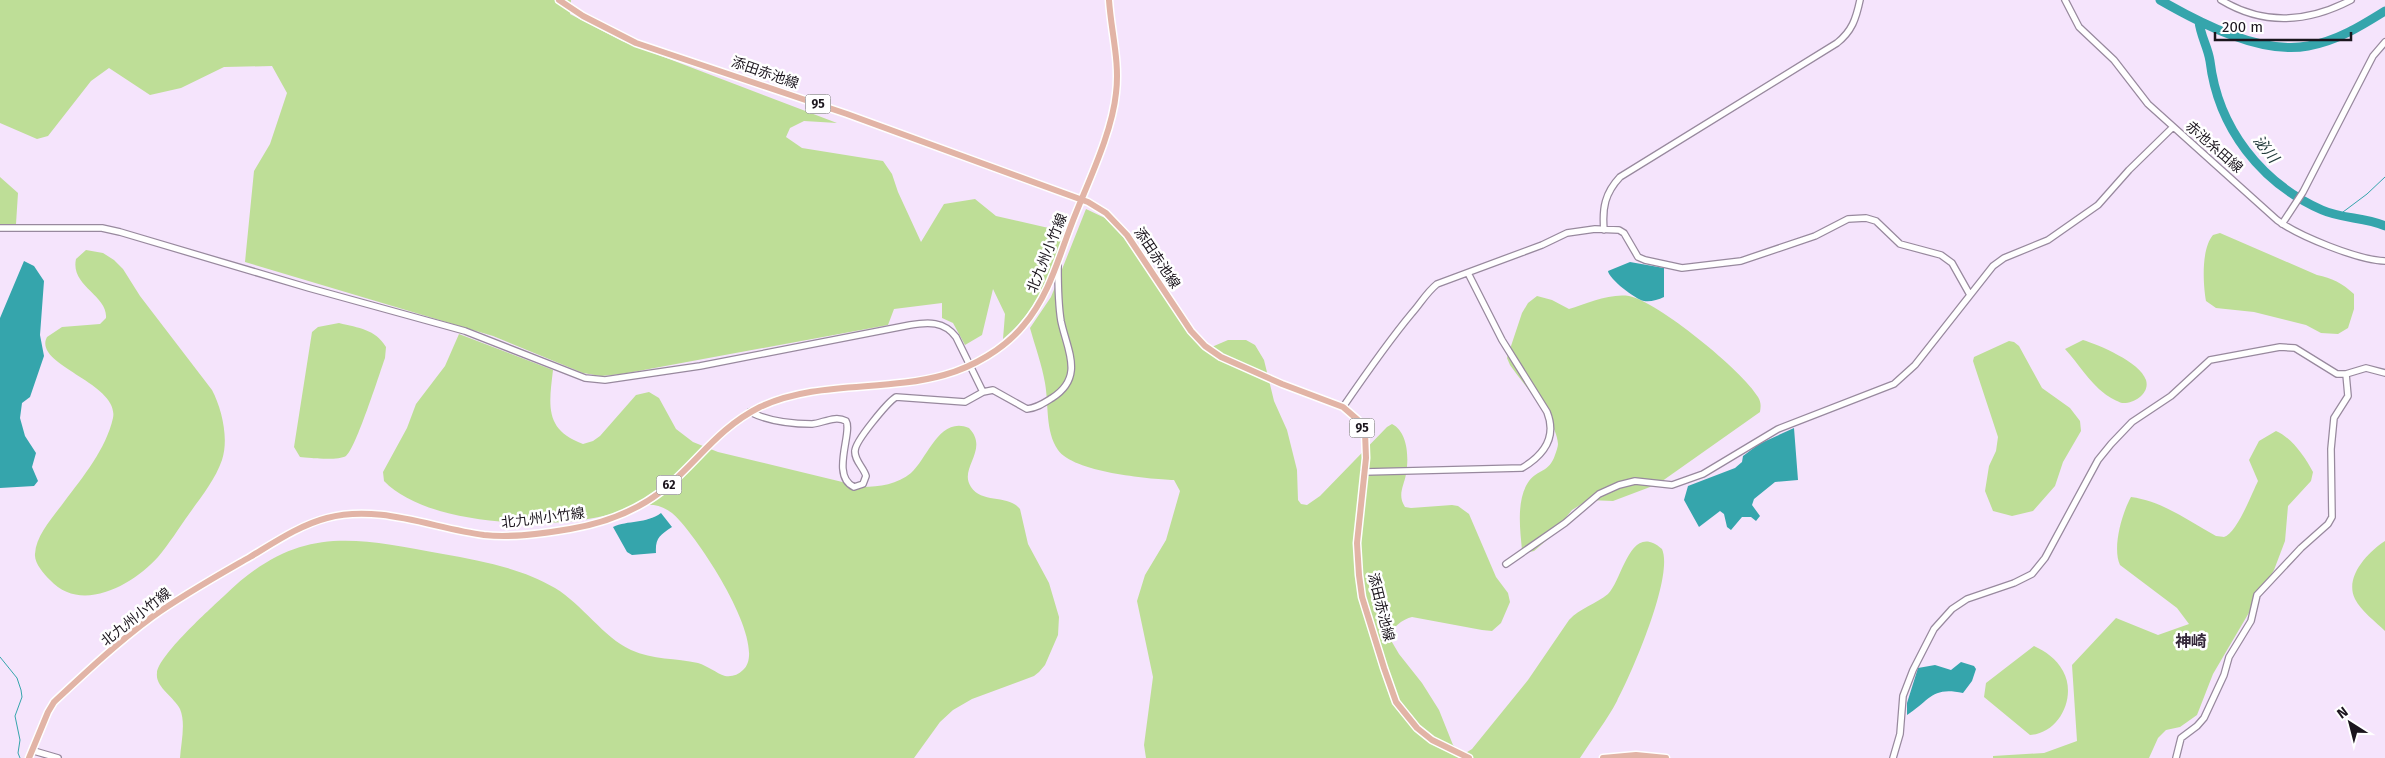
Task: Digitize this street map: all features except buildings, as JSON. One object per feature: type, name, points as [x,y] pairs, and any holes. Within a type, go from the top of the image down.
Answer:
[{"type":"main road","name":"添田赤池線","points":[[559,0],[583,16],[636,42],[847,114],[1082,200],[1106,213],[1127,235],[1191,331],[1205,346],[1221,357],[1238,365],[1343,407],[1358,420],[1365,432],[1366,458],[1357,543],[1359,576],[1362,597],[1396,702],[1417,728],[1432,740],[1469,758]]},
{"type":"main road","name":"北九州小竹線","points":[[29,758],[34,751],[48,712],[54,702],[150,618],[302,528],[331,516],[361,512],[503,537],[571,529],[601,522],[626,512],[652,498],[686,468],[715,437],[750,412],[785,397],[798,394],[924,380],[946,375],[969,365],[1001,346],[1022,328],[1043,298],[1058,266],[1114,111],[1117,90],[1117,66],[1109,0]]},
{"type":"main road","points":[[1603,758],[1636,755],[1666,758]]},
{"type":"street","points":[[1604,230],[1606,198],[1610,188],[1620,177],[1837,43],[1848,34],[1854,23],[1860,0]]},
{"type":"street","name":"赤池糸田線","points":[[2065,0],[2079,26],[2108,53],[2148,104],[2282,224],[2295,233],[2372,259],[2385,261]]},
{"type":"street","points":[[2221,0],[2245,13],[2270,19],[2325,13],[2351,0]]},
{"type":"street","points":[[2282,224],[2303,192],[2373,56],[2385,42]]},
{"type":"street","points":[[1506,564],[1566,523],[1599,494],[1635,481],[1672,485],[1703,474],[1778,429],[1894,384],[1914,365],[1994,266],[2004,258],[2048,240],[2098,205],[2129,170],[2173,127]]},
{"type":"street","points":[[1343,407],[1426,292],[1437,284],[1567,233],[1581,230],[1619,230],[1624,233],[1632,250],[1645,260],[1682,268],[1741,261],[1815,236],[1848,219],[1866,218],[1876,221],[1900,244],[1941,255],[1952,263],[1970,295]]},
{"type":"street","points":[[0,228],[102,228],[120,232],[309,288],[465,331],[585,378],[605,380],[700,366],[927,322],[940,324],[950,329],[983,392]]},
{"type":"street","points":[[750,412],[763,418],[812,424],[839,418],[846,421],[849,429],[843,444],[843,457],[846,480],[854,487],[863,484],[866,476],[855,454],[856,446],[892,400],[902,397],[965,402],[983,392],[998,392],[1022,407],[1032,409],[1058,394],[1072,371],[1072,363],[1061,319],[1058,266]]},
{"type":"street","points":[[1364,472],[1522,468],[1540,455],[1547,445],[1551,436],[1551,421],[1547,412],[1502,340],[1468,273]]},
{"type":"street","points":[[1893,758],[1900,734],[1903,696],[1913,670],[1934,629],[1952,609],[1967,599],[2014,583],[2032,574],[2045,558],[2098,460],[2132,422],[2171,396],[2210,360],[2234,354],[2280,347],[2295,348],[2337,374],[2346,374],[2366,368],[2385,373]]},
{"type":"street","points":[[2176,758],[2181,738],[2198,726],[2208,711],[2224,675],[2229,657],[2251,621],[2257,595],[2301,548],[2328,524],[2332,516],[2331,449],[2334,418],[2348,396],[2346,374]]},
{"type":"street","points":[[34,751],[58,758]]},
{"type":"shaded area","points":[[0,0],[571,0],[570,14],[622,41],[837,123],[804,121],[790,128],[786,137],[802,148],[883,161],[892,174],[898,192],[921,242],[944,204],[975,199],[996,216],[1066,232],[1049,276],[1034,304],[1015,328],[1003,339],[1005,314],[993,289],[982,335],[965,345],[953,323],[942,318],[942,303],[894,309],[888,325],[622,374],[601,376],[583,373],[493,336],[245,262],[254,171],[270,144],[287,93],[272,66],[224,67],[181,88],[150,95],[109,68],[91,81],[48,136],[37,139],[0,123]]},
{"type":"shaded area","points":[[0,177],[18,193],[16,224],[0,224]]},
{"type":"shaded area","points":[[1086,209],[1105,218],[1124,238],[1195,341],[1207,349],[1228,340],[1246,340],[1255,345],[1264,360],[1274,401],[1287,430],[1297,470],[1298,500],[1301,504],[1307,505],[1320,496],[1392,424],[1401,433],[1406,446],[1407,468],[1401,494],[1405,507],[1452,505],[1458,506],[1469,514],[1496,577],[1508,593],[1510,602],[1501,623],[1492,631],[1412,617],[1398,624],[1392,630],[1389,637],[1439,710],[1453,745],[1464,754],[1472,749],[1528,680],[1569,620],[1578,612],[1608,594],[1635,547],[1642,542],[1651,542],[1662,549],[1664,562],[1662,580],[1650,625],[1641,648],[1617,701],[1580,758],[1146,758],[1144,745],[1153,677],[1137,601],[1145,575],[1166,540],[1180,491],[1174,480],[1130,476],[1094,469],[1066,458],[1058,450],[1051,435],[1044,376],[1030,328],[1051,297]]},
{"type":"shaded area","points":[[2220,233],[2341,284],[2354,294],[2354,309],[2348,328],[2338,334],[2321,333],[2306,325],[2254,312],[2216,308],[2206,301],[2204,276],[2206,249],[2213,235]]},
{"type":"shaded area","points":[[86,250],[103,253],[123,269],[140,296],[212,390],[219,406],[225,443],[222,460],[212,481],[158,557],[135,577],[121,586],[91,595],[76,595],[63,590],[42,572],[36,561],[35,554],[38,540],[46,526],[86,473],[99,452],[113,418],[112,406],[104,395],[52,357],[46,347],[47,337],[62,327],[100,324],[106,318],[105,310],[101,303],[78,276],[76,259]]},
{"type":"shaded area","points":[[24,261],[34,266],[44,281],[40,335],[44,356],[30,397],[22,403],[20,418],[25,436],[36,453],[32,467],[38,481],[34,486],[0,488],[0,318]]},
{"type":"shaded area","points":[[1630,262],[1664,268],[1664,297],[1644,301],[1629,293],[1609,275],[1608,271]]},
{"type":"shaded area","points":[[1622,295],[1642,301],[1678,323],[1718,355],[1749,385],[1759,399],[1761,408],[1760,412],[1658,484],[1613,501],[1588,500],[1572,510],[1548,539],[1534,551],[1525,553],[1522,550],[1520,524],[1522,496],[1532,477],[1547,468],[1553,461],[1558,444],[1546,414],[1510,365],[1507,358],[1522,313],[1528,303],[1537,296],[1552,300],[1569,309]]},
{"type":"shaded area","points":[[339,323],[366,330],[377,336],[386,347],[385,358],[361,426],[346,456],[330,459],[300,457],[294,447],[312,332],[318,327]]},
{"type":"shaded area","points":[[459,334],[553,370],[550,405],[555,424],[570,438],[583,444],[593,441],[600,436],[636,395],[649,392],[659,398],[676,429],[693,442],[718,452],[869,487],[888,484],[906,477],[917,466],[942,433],[950,428],[959,426],[969,428],[975,436],[976,444],[968,473],[971,487],[982,496],[1015,504],[1020,509],[1028,544],[1049,583],[1059,617],[1058,635],[1045,665],[1034,676],[972,699],[953,710],[940,722],[914,758],[180,758],[183,727],[182,715],[180,709],[157,678],[160,665],[166,656],[197,622],[251,573],[276,557],[302,547],[327,542],[380,543],[472,559],[515,570],[555,588],[575,603],[611,637],[631,650],[656,657],[698,663],[725,676],[735,675],[743,670],[749,657],[747,638],[739,615],[727,590],[697,542],[683,524],[666,509],[645,505],[606,516],[582,520],[534,523],[506,522],[477,519],[424,506],[401,495],[384,481],[383,472],[407,428],[416,404],[445,366]]},
{"type":"shaded area","points":[[2083,340],[2118,355],[2136,367],[2146,380],[2147,385],[2144,393],[2132,402],[2122,403],[2099,389],[2065,349]]},
{"type":"shaded area","points":[[2009,341],[2019,346],[2042,388],[2070,408],[2080,421],[2081,431],[2063,462],[2055,486],[2033,511],[2012,516],[1993,511],[1985,491],[1989,466],[1996,451],[1998,437],[1973,361],[1974,357]]},
{"type":"shaded area","points":[[1794,428],[1798,480],[1775,482],[1754,499],[1752,505],[1760,516],[1756,521],[1751,517],[1742,517],[1731,530],[1727,527],[1724,514],[1720,511],[1699,527],[1684,500],[1688,486],[1735,468],[1742,462],[1743,456],[1759,444]]},
{"type":"shaded area","points":[[2276,431],[2293,443],[2302,454],[2313,472],[2311,481],[2288,506],[2285,541],[2274,570],[2213,674],[2197,715],[2180,727],[2166,730],[2158,738],[2149,758],[1993,758],[1993,756],[2044,753],[2077,741],[2072,665],[2116,618],[2158,635],[2189,624],[2177,608],[2120,565],[2117,549],[2119,531],[2124,512],[2131,497],[2164,507],[2216,536],[2224,537],[2229,534],[2239,521],[2258,481],[2249,460],[2259,441]]},
{"type":"shaded area","points":[[661,513],[672,527],[657,540],[656,553],[632,555],[627,552],[613,527],[649,519]]},
{"type":"shaded area","points":[[2385,541],[2385,631],[2361,608],[2352,591],[2355,574],[2365,558]]},
{"type":"shaded area","points":[[2034,646],[2057,662],[2067,681],[2068,691],[2067,702],[2057,720],[2050,728],[2041,733],[2030,735],[1984,697],[1986,683]]},
{"type":"shaded area","points":[[1961,662],[1974,666],[1976,669],[1972,681],[1963,693],[1944,691],[1938,693],[1907,715],[1907,703],[1918,668],[1935,665],[1951,670]]},
{"type":"waterway","points":[[2160,0],[2193,18],[2231,35],[2271,46],[2290,48],[2329,41],[2385,11]]},
{"type":"waterway","name":"泌川","points":[[2199,21],[2222,109],[2246,150],[2262,169],[2300,199],[2322,210],[2385,226]]},
{"type":"waterway","points":[[2339,215],[2367,194],[2385,177]]},
{"type":"waterway","points":[[0,657],[17,678],[21,690],[22,697],[15,716],[20,740],[18,753],[20,758]]},
{"type":"district","name":"神崎","points":[[2191,641]]}]
